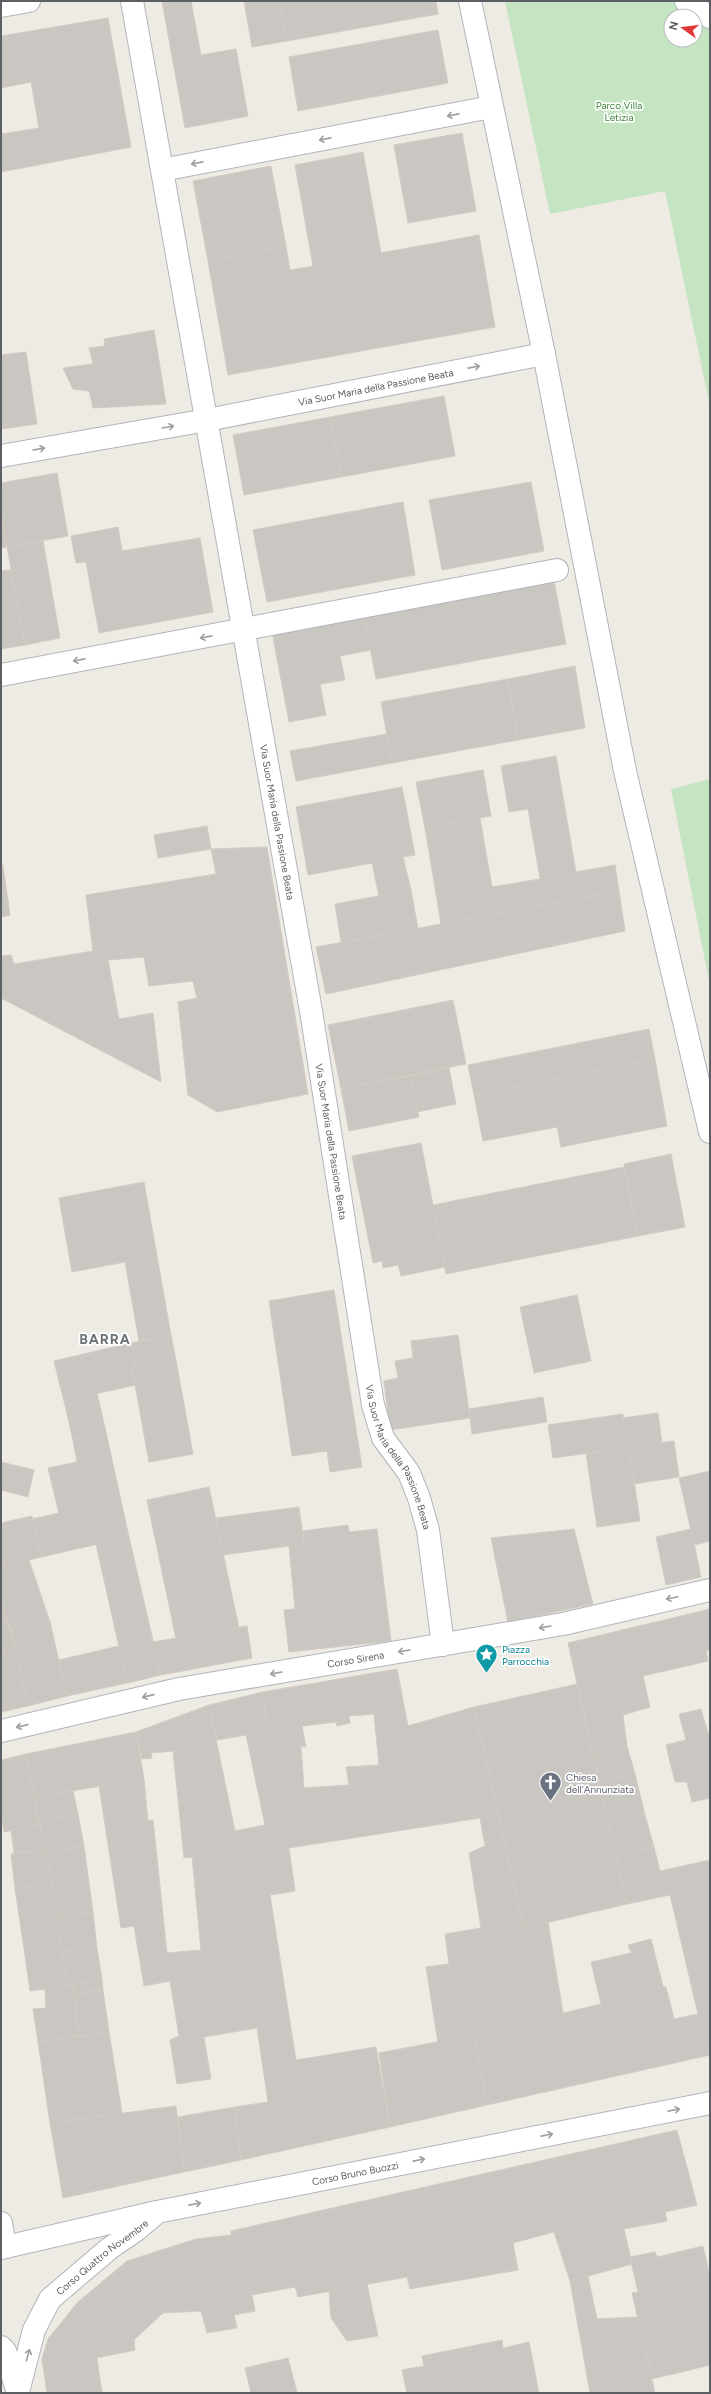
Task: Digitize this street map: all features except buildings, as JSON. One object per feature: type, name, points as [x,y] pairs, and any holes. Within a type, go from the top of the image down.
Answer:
[{"type":"street","points":[[1,6],[29,1]]},
{"type":"street","name":"Via Suor Maria della Passione Beata","points":[[132,1],[245,629],[311,1010],[373,1405],[383,1438],[409,1473],[419,1498],[428,1530],[443,1645]]},
{"type":"street","points":[[470,1],[544,354],[625,771],[710,1132]]},
{"type":"street","points":[[686,1],[710,16]]},
{"type":"street","points":[[162,170],[491,107]]},
{"type":"street","name":"Via Suor Maria della Passione Beata","points":[[1,456],[207,420],[544,354]]},
{"type":"street","points":[[1,675],[557,570]]},
{"type":"street","name":"Corso Sirena","points":[[1,1731],[179,1689],[563,1624],[710,1590]]},
{"type":"street","name":"Corso Bruno Buozzi","points":[[3,2247],[157,2212],[710,2103]]},
{"type":"street","name":"Corso Quattro Novembre","points":[[18,2393],[34,2330],[50,2298],[157,2212]]},
{"type":"street","points":[[1,2223],[3,2247]]},
{"type":"street","name":"Corso Quattro Novembre","points":[[1,2347],[5,2351],[18,2393]]},
{"type":"green space","name":"Parco Villa Letizia","points":[[505,1],[710,1],[710,407],[665,191],[550,214]]},
{"type":"green space","points":[[710,779],[710,986],[671,789]]},
{"type":"place","name":"Piazza Parrocchia","points":[[487,1674]]},
{"type":"place","name":"Chiesa dell'Annunziata","points":[[550,1802]]},
{"type":"district","name":"BARRA","points":[[105,1339]]}]
